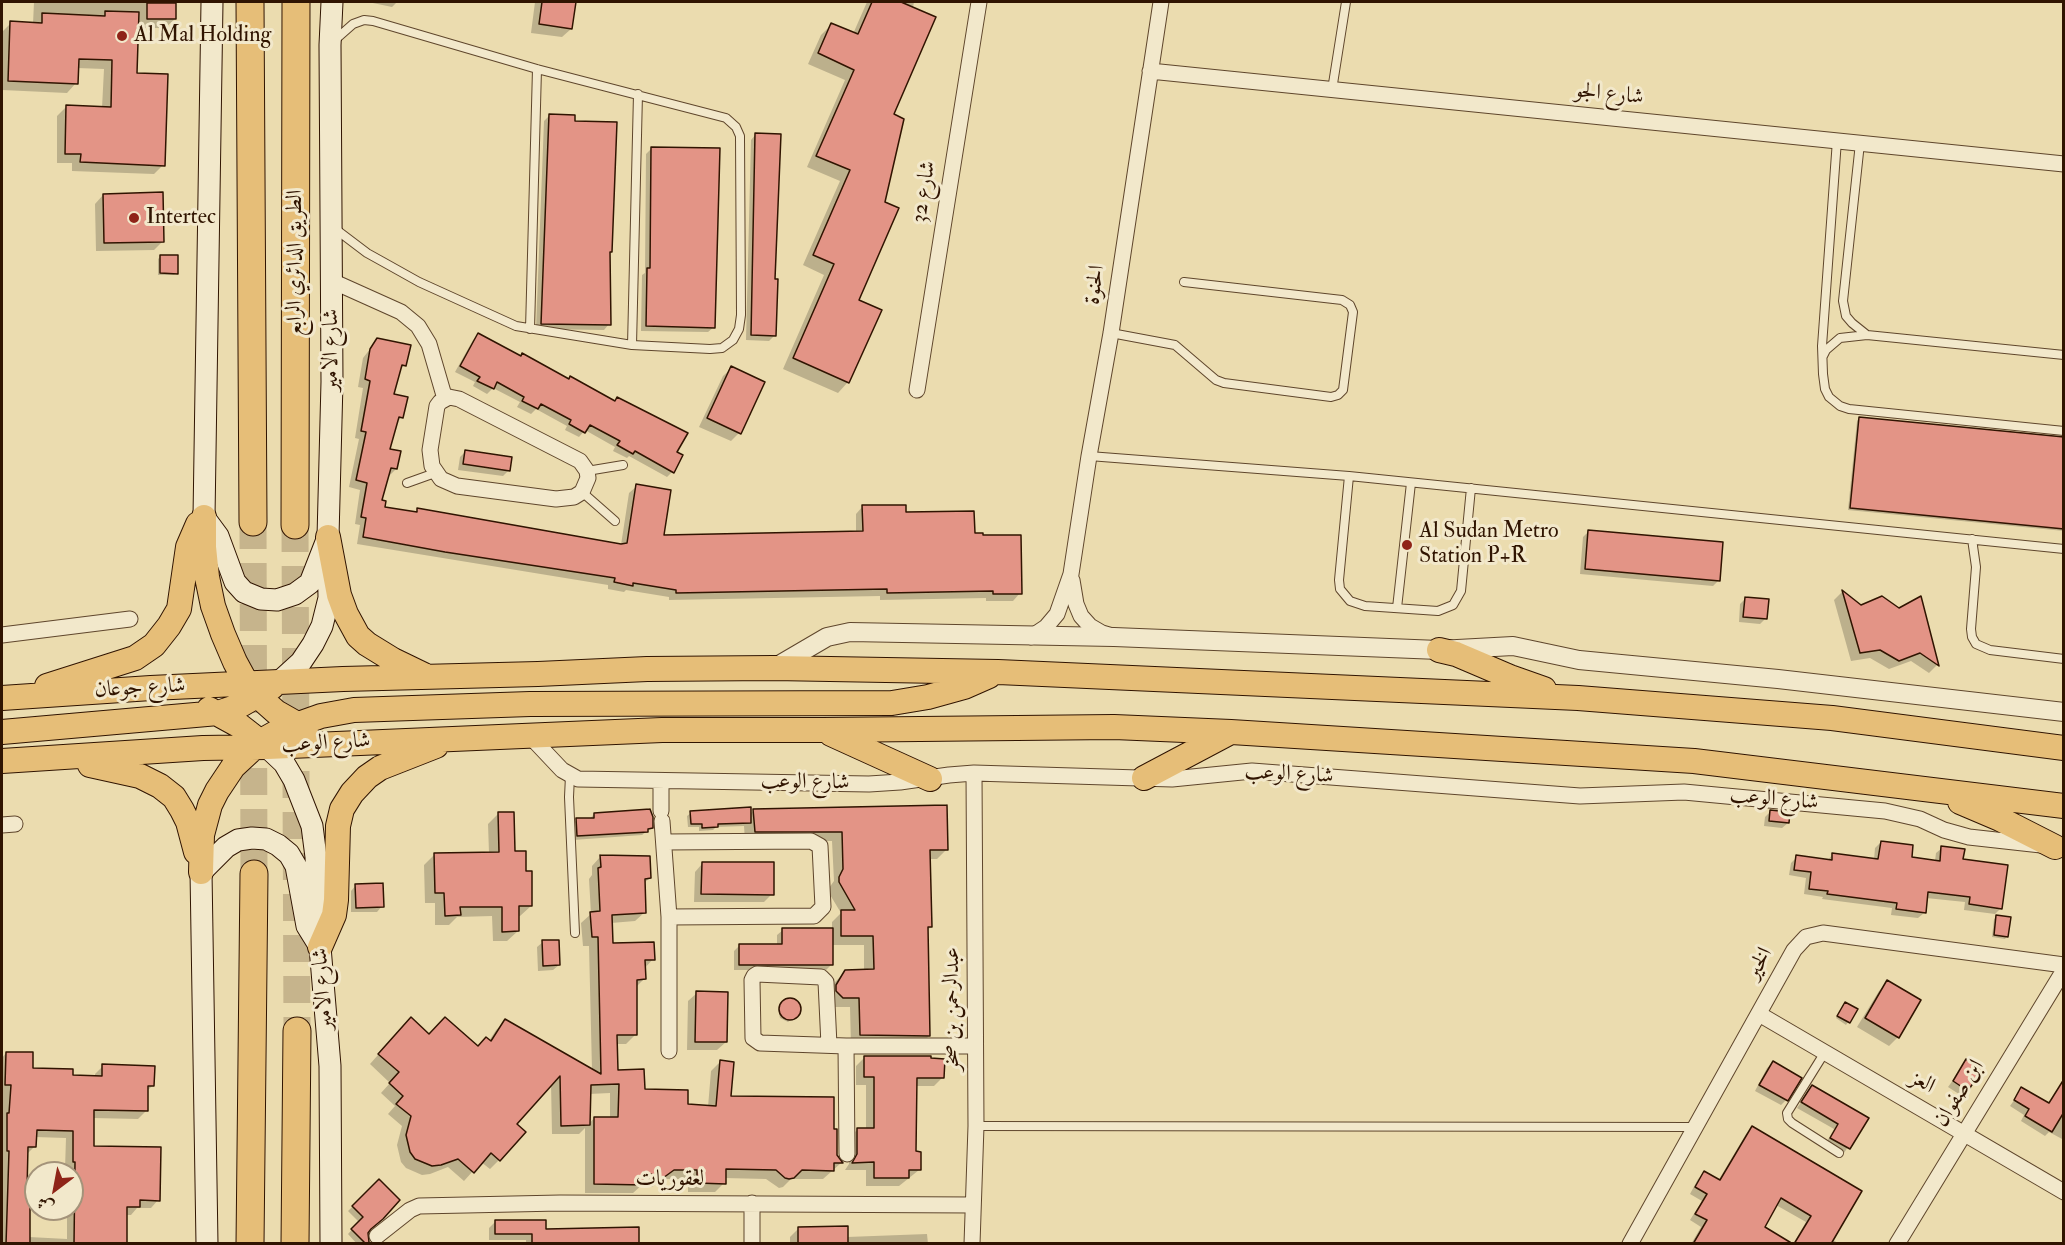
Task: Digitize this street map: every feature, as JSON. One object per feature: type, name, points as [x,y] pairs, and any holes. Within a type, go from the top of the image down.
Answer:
[{"type":"highway","name":"الطريق الدائري الرابع","points":[[250,2],[253,522]]},
{"type":"highway","name":"الطريق الدائري الرابع","points":[[295,525],[296,2]]},
{"type":"highway","points":[[250,1244],[254,874]]},
{"type":"highway","name":"شارع الامير","points":[[296,1244],[297,1031]]},
{"type":"main road","points":[[212,2],[204,517],[207,577],[213,606],[223,634],[253,690],[276,712],[296,725],[316,734],[364,742]]},
{"type":"main road","name":"شارع الامير","points":[[279,682],[301,662],[322,626],[329,598],[328,537],[332,382],[330,45],[332,2]]},
{"type":"main road","points":[[204,517],[218,536],[235,582],[244,592],[261,599],[277,600],[295,594],[310,583],[328,537]]},
{"type":"main road","points":[[6,698],[135,658],[154,645],[179,609],[188,547],[197,526],[204,517]]},
{"type":"main road","points":[[328,537],[339,595],[358,636],[367,644],[429,678]]},
{"type":"main road","points":[[1439,650],[1464,657],[1533,686],[1578,698]]},
{"type":"main road","points":[[279,682],[647,669],[774,668],[998,672],[1578,698],[1832,718],[2064,748]]},
{"type":"main road","points":[[207,1244],[202,835],[210,805],[217,790],[233,767],[260,745],[296,725],[321,716],[354,710],[530,704],[892,703],[928,698],[964,687],[998,672]]},
{"type":"main road","name":"شارع جوعان","points":[[6,698],[151,688],[253,690],[279,682]]},
{"type":"main road","points":[[151,688],[218,713],[240,726],[260,745]]},
{"type":"main road","points":[[2,732],[218,713],[239,706],[253,690]]},
{"type":"main road","name":"شارع الوعب","points":[[260,745],[662,730],[1114,727],[1231,732],[1694,761],[2064,806]]},
{"type":"main road","points":[[824,730],[930,778]]},
{"type":"main road","points":[[1144,778],[1231,732]]},
{"type":"main road","points":[[321,947],[334,915],[338,826],[342,809],[352,792],[367,777],[381,768],[461,737]]},
{"type":"main road","points":[[2,761],[260,745]]},
{"type":"main road","name":"شارع الامير","points":[[260,745],[284,764],[294,780],[312,826],[330,1066],[331,1244]]},
{"type":"main road","points":[[55,758],[120,770],[140,776],[160,786],[174,797],[188,822],[201,872]]},
{"type":"main road","points":[[1924,790],[2000,819],[2059,847]]},
{"type":"main road","points":[[201,872],[226,847],[238,840],[266,839],[278,845],[289,854],[296,866],[307,926],[321,947]]},
{"type":"street","name":"شارع 32","points":[[917,390],[979,2]]},
{"type":"street","name":"الحنوة","points":[[1032,637],[1046,627],[1057,614],[1071,574],[1111,333],[1161,2]]},
{"type":"street","name":"شارع الجو","points":[[1150,71],[2064,164]]},
{"type":"street","points":[[332,281],[401,312],[418,326],[429,344],[445,399]]},
{"type":"street","points":[[454,397],[459,399],[580,461],[587,471],[588,478],[582,492],[574,497],[556,499],[448,484],[435,473],[430,458],[436,411],[440,402],[445,399],[454,397]]},
{"type":"street","name":"الحنوة","points":[[1071,574],[1076,604],[1081,616],[1090,626],[1114,637]]},
{"type":"street","points":[[2,635],[130,619]]},
{"type":"street","points":[[774,668],[827,637],[850,632],[1114,637],[1439,650],[1513,646],[1579,660],[1778,679],[2064,712]]},
{"type":"street","points":[[528,734],[570,776]]},
{"type":"street","name":"شارع الوعب","points":[[570,776],[578,779],[661,782],[869,784],[974,773],[1172,779],[1252,771],[1580,796],[1668,792],[1885,810],[1920,819],[1944,830],[1969,837],[2059,847]]},
{"type":"street","name":"عبدالرحمن بن صخر","points":[[972,1244],[976,1126],[974,773]]},
{"type":"street","points":[[661,782],[661,816],[669,917],[669,1051]]},
{"type":"street","points":[[664,842],[811,841],[820,846],[823,907],[814,916],[669,917]]},
{"type":"street","name":"الخير","points":[[1630,1244],[1799,943],[1814,934],[1823,933],[2064,965]]},
{"type":"street","name":"ابن صفوان","points":[[1897,1244],[2064,970]]},
{"type":"street","points":[[829,1045],[828,987],[821,977],[757,974],[754,976],[752,980],[753,1038],[760,1042],[846,1046],[975,1046]]},
{"type":"street","name":"العز","points":[[1758,1014],[2064,1192]]},
{"type":"street","points":[[846,1046],[847,1154]]},
{"type":"street","points":[[752,1203],[752,1244]]},
{"type":"street","name":"لعقوريات","points":[[377,1236],[410,1210],[419,1206],[752,1203],[973,1205]]},
{"type":"lane","points":[[1332,90],[1346,2]]},
{"type":"lane","points":[[330,45],[353,24],[364,20],[373,21],[537,69],[726,118],[736,127],[740,136],[741,151],[741,315],[739,329],[733,340],[722,348],[710,350],[632,345],[530,329],[507,323],[419,282],[367,253],[330,225]]},
{"type":"lane","points":[[530,329],[537,69]]},
{"type":"lane","points":[[632,345],[638,94]]},
{"type":"lane","points":[[1836,140],[1822,358],[1825,389],[1830,397],[1840,406],[1849,409],[2064,431]]},
{"type":"lane","points":[[1860,143],[1843,301],[1846,316],[1867,335]]},
{"type":"lane","points":[[1111,333],[1175,345],[1216,380],[1224,383],[1331,397],[1343,390],[1353,312],[1350,305],[1342,300],[1184,282]]},
{"type":"lane","points":[[1822,358],[1826,350],[1840,338],[1867,335],[2064,355]]},
{"type":"lane","points":[[1089,456],[1349,476],[2064,549]]},
{"type":"lane","points":[[587,471],[623,465]]},
{"type":"lane","points":[[407,483],[435,473]]},
{"type":"lane","points":[[1349,476],[1339,580],[1340,589],[1350,601],[1357,605],[1437,611],[1453,605],[1461,591],[1471,488]]},
{"type":"lane","points":[[1397,608],[1412,483]]},
{"type":"lane","points":[[582,492],[615,521]]},
{"type":"lane","points":[[1972,539],[1976,567],[1971,629],[1976,644],[1990,650],[2064,659]]},
{"type":"lane","points":[[570,776],[575,933]]},
{"type":"lane","points":[[1825,1052],[1787,1113],[1792,1123],[1839,1153]]},
{"type":"lane","points":[[976,1126],[1696,1127]]},
{"type":"building","points":[[542,2],[576,2],[572,29],[539,24]]},
{"type":"building","points":[[872,2],[901,2],[936,17],[894,114],[904,119],[885,202],[899,208],[859,300],[882,310],[849,383],[793,358],[834,264],[813,255],[850,170],[816,156],[854,70],[818,53],[831,23],[858,34]]},
{"type":"building","points":[[147,3],[176,3],[176,19],[147,19]]},
{"type":"building","points":[[105,11],[139,12],[137,73],[168,74],[165,166],[80,162],[81,154],[65,154],[66,105],[111,107],[112,60],[79,59],[78,84],[8,81],[10,21],[42,23],[42,13],[105,16]]},
{"type":"building","points":[[549,114],[575,115],[575,121],[617,122],[612,252],[610,252],[611,325],[541,324]]},
{"type":"building","points":[[755,133],[781,134],[775,279],[778,279],[776,336],[751,335]]},
{"type":"building","points":[[651,147],[720,148],[715,328],[646,326],[647,268],[650,268]]},
{"type":"building","name":"Intertec","points":[[163,192],[164,242],[104,243],[103,194]]},
{"type":"building","points":[[160,255],[178,255],[178,274],[160,273]]},
{"type":"building","points":[[478,333],[521,356],[522,353],[569,379],[570,376],[615,401],[617,397],[688,433],[677,452],[683,455],[674,473],[635,451],[633,454],[617,445],[620,441],[590,425],[585,433],[569,424],[571,420],[541,404],[538,409],[522,401],[524,397],[497,382],[494,389],[477,381],[480,377],[460,366]]},
{"type":"building","points":[[377,338],[411,345],[406,366],[402,365],[394,394],[408,397],[403,418],[399,417],[390,449],[401,451],[397,469],[391,468],[382,500],[386,501],[385,507],[417,512],[417,508],[621,544],[627,543],[636,484],[671,490],[664,535],[863,531],[862,505],[906,505],[906,512],[974,511],[975,533],[1021,535],[1022,594],[993,594],[993,591],[887,593],[887,589],[676,593],[676,590],[614,582],[615,578],[363,537],[366,518],[361,517],[367,483],[356,480],[366,432],[361,431],[370,381],[365,379],[370,349]]},
{"type":"building","points":[[731,366],[765,382],[741,434],[707,418]]},
{"type":"building","points":[[1859,417],[2064,437],[2064,529],[1850,508]]},
{"type":"building","points":[[465,450],[512,457],[510,471],[463,464]]},
{"type":"building","points":[[1588,530],[1723,542],[1720,581],[1585,569]]},
{"type":"building","points":[[1842,590],[1861,605],[1882,596],[1899,608],[1921,596],[1939,666],[1920,653],[1899,661],[1880,650],[1860,653]]},
{"type":"building","points":[[1745,597],[1769,599],[1767,619],[1743,617]]},
{"type":"building","points":[[947,805],[948,850],[930,850],[932,927],[928,927],[930,1036],[860,1035],[859,998],[843,998],[836,991],[836,985],[845,970],[874,969],[873,936],[841,936],[841,910],[855,910],[839,882],[843,869],[842,832],[755,832],[753,809]]},
{"type":"building","points":[[751,807],[751,823],[718,824],[718,827],[702,828],[702,824],[691,824],[690,811]]},
{"type":"building","points":[[650,809],[653,828],[648,829],[648,832],[577,836],[576,818],[594,818],[594,813]]},
{"type":"building","points":[[1770,810],[1790,812],[1789,823],[1769,821]]},
{"type":"building","points":[[498,812],[514,812],[515,851],[526,851],[526,871],[532,871],[532,906],[519,906],[519,931],[502,932],[502,907],[460,907],[461,915],[445,916],[444,893],[435,893],[434,853],[499,852]]},
{"type":"building","points":[[1881,841],[1913,845],[1912,857],[1940,861],[1941,846],[1965,849],[1963,859],[2008,865],[2002,909],[1969,904],[1970,897],[1928,892],[1926,913],[1896,909],[1897,903],[1827,894],[1828,891],[1809,889],[1811,872],[1794,870],[1796,855],[1832,860],[1832,853],[1878,859]]},
{"type":"building","points":[[600,855],[650,856],[651,878],[645,879],[646,913],[612,915],[613,943],[654,942],[655,960],[645,960],[646,979],[637,980],[637,1035],[617,1035],[618,1070],[644,1069],[645,1089],[688,1090],[688,1104],[716,1106],[720,1060],[734,1062],[731,1096],[834,1097],[837,1155],[843,1163],[834,1163],[834,1171],[802,1170],[794,1178],[789,1179],[776,1170],[726,1169],[726,1184],[697,1183],[697,1170],[674,1170],[663,1178],[644,1172],[644,1185],[594,1184],[594,1117],[618,1117],[619,1084],[591,1085],[590,1125],[561,1126],[560,1076],[517,1124],[526,1132],[500,1161],[491,1153],[474,1173],[458,1159],[432,1166],[415,1159],[410,1152],[406,1135],[411,1116],[396,1104],[403,1096],[389,1083],[399,1072],[378,1054],[411,1017],[429,1034],[445,1017],[478,1046],[486,1037],[491,1041],[505,1019],[601,1074],[598,937],[592,937],[590,912],[600,911],[598,868],[601,867]]},
{"type":"building","points":[[702,862],[774,862],[774,895],[701,894]]},
{"type":"building","points":[[383,883],[384,907],[356,908],[355,884]]},
{"type":"building","points":[[1996,915],[2011,917],[2008,937],[1994,935]]},
{"type":"building","points":[[782,928],[833,928],[833,965],[739,965],[739,944],[782,944]]},
{"type":"building","points":[[542,940],[559,940],[560,965],[543,966]]},
{"type":"building","points":[[1887,980],[1921,1000],[1899,1038],[1865,1018]]},
{"type":"building","points":[[696,991],[728,992],[727,1042],[695,1042]]},
{"type":"building","points":[[790,998],[798,1001],[801,1009],[798,1017],[790,1020],[782,1017],[779,1009],[782,1001]]},
{"type":"building","points":[[1845,1002],[1858,1009],[1850,1023],[1837,1016]]},
{"type":"building","points":[[6,1052],[33,1052],[33,1068],[73,1069],[73,1075],[102,1076],[102,1064],[155,1066],[154,1086],[148,1086],[148,1111],[94,1110],[94,1146],[161,1147],[160,1201],[140,1200],[140,1207],[127,1207],[127,1244],[74,1244],[74,1221],[84,1221],[84,1161],[73,1161],[73,1131],[37,1130],[36,1147],[28,1147],[28,1161],[24,1161],[24,1221],[30,1221],[30,1244],[6,1244],[9,1151],[7,1151],[7,1113],[9,1113],[11,1085],[5,1085]]},
{"type":"building","points":[[864,1056],[931,1056],[931,1058],[945,1059],[944,1078],[917,1078],[916,1151],[921,1152],[921,1170],[909,1170],[909,1178],[874,1178],[874,1162],[852,1163],[857,1154],[857,1128],[874,1128],[874,1077],[864,1077]]},
{"type":"building","points":[[1966,1059],[1982,1069],[1968,1091],[1953,1081]]},
{"type":"building","points":[[1773,1061],[1802,1078],[1788,1101],[1759,1085]]},
{"type":"building","points":[[2064,1079],[2064,1112],[2052,1132],[2025,1116],[2029,1109],[2014,1100],[2021,1087],[2049,1103]]},
{"type":"building","points":[[1812,1085],[1869,1118],[1850,1149],[1830,1138],[1838,1124],[1801,1102]]},
{"type":"building","points":[[1752,1126],[1862,1191],[1831,1244],[1794,1244],[1811,1216],[1781,1198],[1765,1227],[1793,1244],[1693,1244],[1707,1220],[1695,1214],[1707,1194],[1695,1187],[1704,1171],[1720,1180]]},
{"type":"building","points":[[379,1179],[400,1200],[371,1229],[368,1233],[369,1242],[366,1244],[351,1229],[363,1217],[352,1206]]},
{"type":"building","points":[[495,1220],[546,1220],[546,1229],[639,1227],[639,1244],[532,1244],[532,1234],[495,1234]]},
{"type":"building","points":[[848,1226],[848,1244],[798,1244],[798,1227]]},
{"type":"tunnel","points":[[253,522],[254,874]]},
{"type":"tunnel","points":[[295,525],[297,1031]]},
{"type":"place","name":"Al Mal Holding","points":[[122,36]]},
{"type":"place","name":"Intertec","points":[[134,218]]},
{"type":"place","name":"Al Sudan Metro Station P+R","points":[[1407,545]]}]
